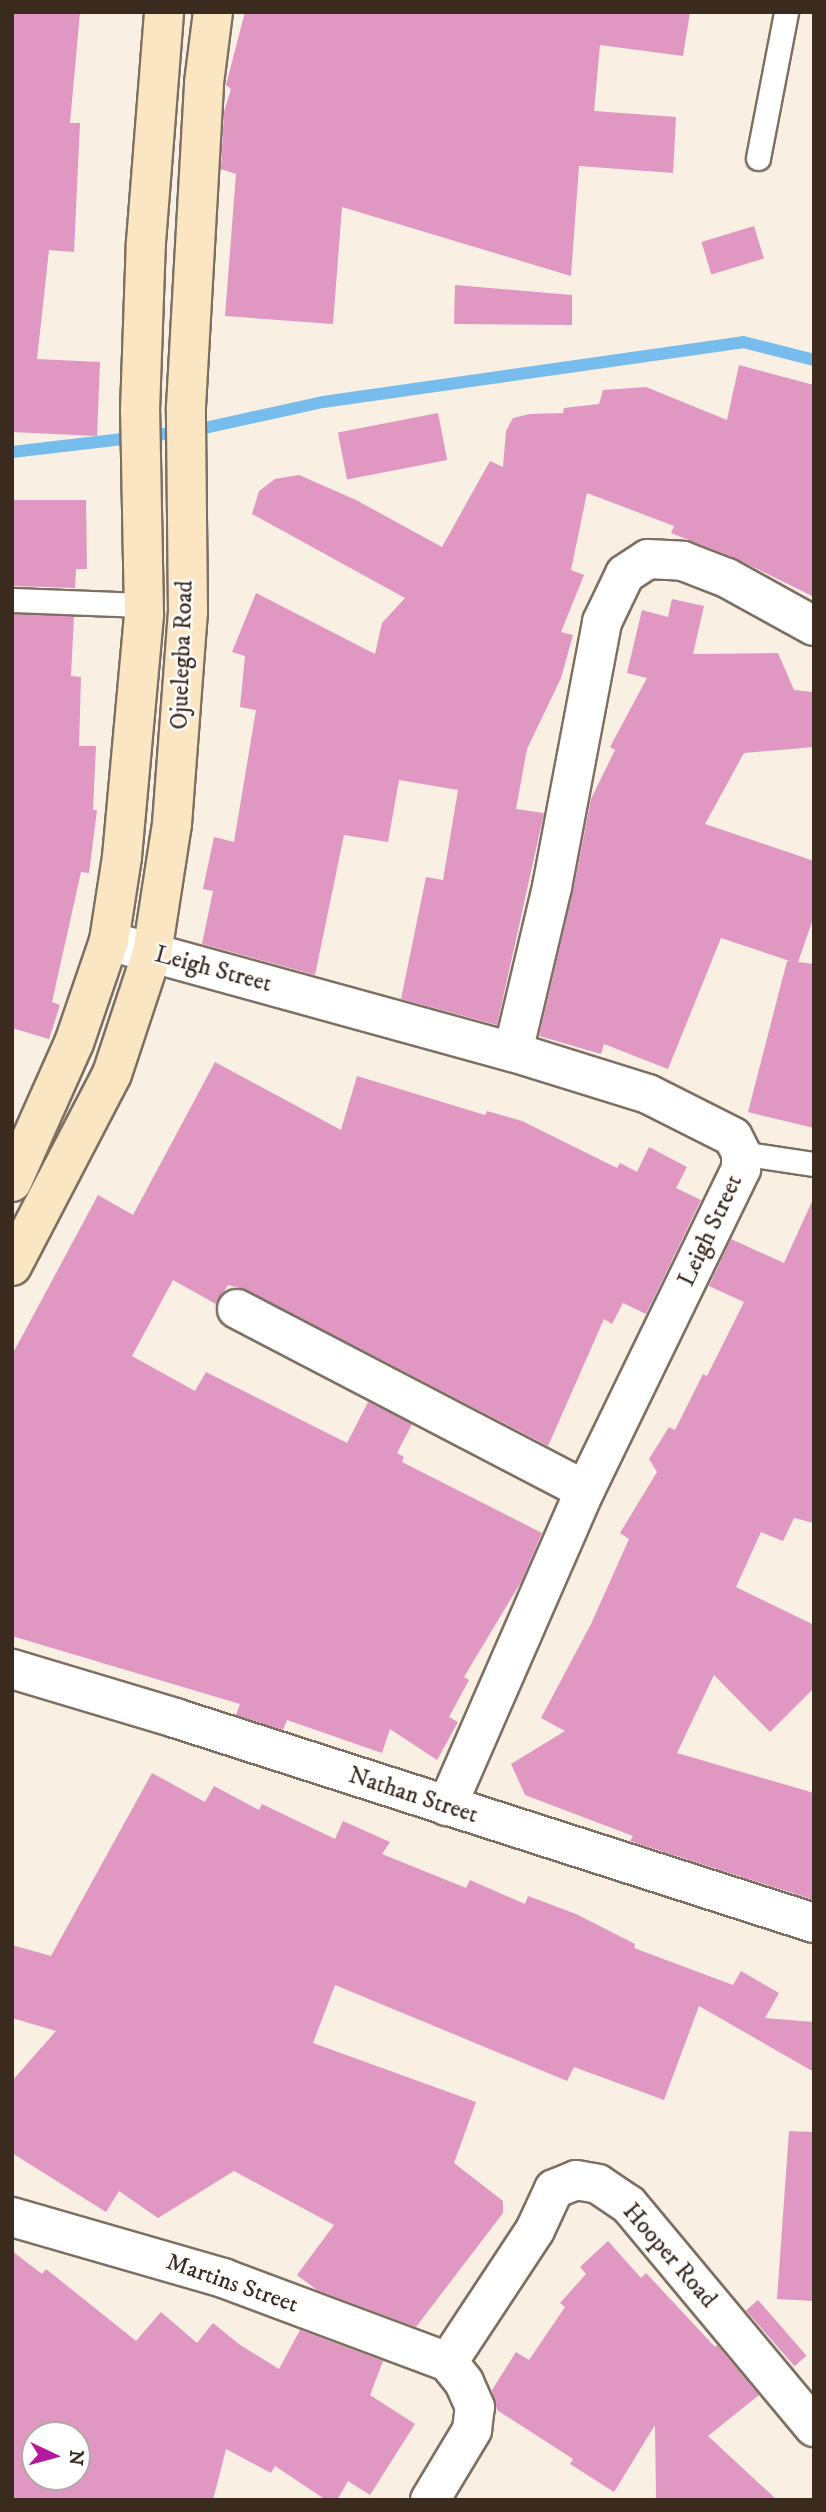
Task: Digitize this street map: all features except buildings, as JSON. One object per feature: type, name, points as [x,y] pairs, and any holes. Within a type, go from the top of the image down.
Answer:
[{"type":"main road","name":"Ojuelegba Road","points":[[12,1182],[74,1044],[109,942],[124,843],[144,605],[140,411],[146,242],[164,12]]},
{"type":"main road","name":"Ojuelegba Road","points":[[12,1266],[112,1074],[152,953],[172,824],[188,613],[186,407],[204,83],[212,12]]},
{"type":"street","points":[[513,1052],[552,887],[602,622],[625,574],[648,559],[683,561],[727,579],[814,626]]},
{"type":"street","name":"Leigh Street","points":[[109,942],[513,1052],[648,1094],[733,1137],[741,1153],[741,1169],[717,1223],[585,1490],[447,1807]]},
{"type":"street","points":[[237,1310],[585,1490]]},
{"type":"street","name":"Nathan Street","points":[[12,1670],[814,1923]]},
{"type":"street","name":"Hooper Road","points":[[448,2361],[536,2230],[554,2189],[576,2180],[598,2184],[629,2205],[814,2427]]},
{"type":"street","name":"Martins Street","points":[[12,2217],[223,2277],[448,2361]]},
{"type":"street","points":[[430,2500],[472,2430],[475,2407],[464,2382],[448,2361]]},
{"type":"lane","points":[[758,158],[786,12]]},
{"type":"lane","points":[[12,600],[144,605]]},
{"type":"lane","points":[[741,1153],[814,1164]]},
{"type":"waterway","points":[[12,452],[191,431],[323,402],[743,342],[814,360]]}]
